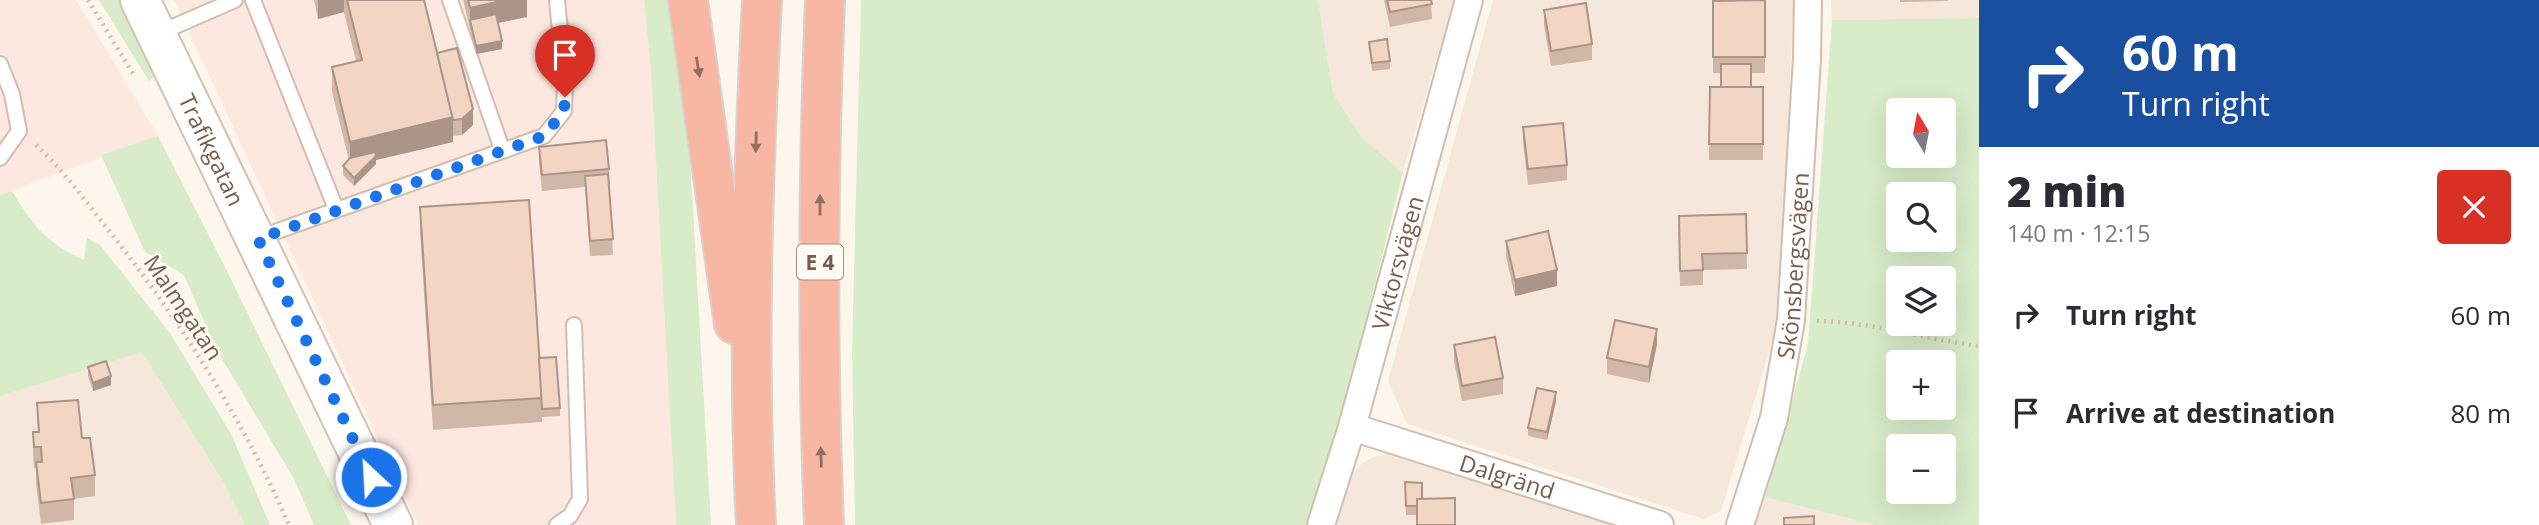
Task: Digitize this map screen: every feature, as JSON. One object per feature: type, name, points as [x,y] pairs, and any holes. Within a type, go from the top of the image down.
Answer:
[{"type":"highway","points":[[688,0],[752,451]]},
{"type":"highway","points":[[756,525],[752,451],[756,119],[762,0]]},
{"type":"highway","name":"E 4","points":[[824,525],[820,439],[820,120],[825,0]]},
{"type":"main road","name":"Trafikgatan","points":[[141,0],[393,525]]},
{"type":"street","name":"Viktorsvägen","points":[[1321,525],[1352,427],[1469,0]]},
{"type":"street","name":"Skönsbergsvägen","points":[[1740,525],[1774,418],[1791,320],[1808,0]]},
{"type":"street","name":"Dalgränd","points":[[1352,427],[1660,525]]},
{"type":"lane","points":[[157,34],[235,0]]},
{"type":"lane","points":[[253,0],[337,209]]},
{"type":"lane","points":[[450,0],[502,149]]},
{"type":"lane","points":[[258,239],[544,136],[564,111],[565,83],[557,0]]},
{"type":"lane","points":[[0,65],[12,94],[19,131],[0,158]]},
{"type":"lane","points":[[557,525],[570,516],[580,499],[574,325]]},
{"type":"path","name":"Malmgatan","points":[[19,131],[54,162],[174,318],[223,398],[289,525]]},
{"type":"path","points":[[1791,320],[1889,327],[1935,340],[1979,346]]},
{"type":"shaded area","points":[[0,0],[76,0],[158,136],[0,195]]},
{"type":"shaded area","points":[[174,0],[644,0],[651,72],[676,525],[418,525]]},
{"type":"shaded area","points":[[1318,0],[1454,0],[1403,172],[1362,138],[1333,93]]},
{"type":"shaded area","points":[[1493,0],[1794,0],[1776,329],[1721,511],[1704,519],[1407,424],[1388,381]]},
{"type":"shaded area","points":[[1831,0],[1979,0],[1979,18],[1832,20]]},
{"type":"shaded area","points":[[142,351],[224,483],[245,525],[0,525],[0,396]]},
{"type":"shaded area","points":[[1394,453],[1616,525],[1334,525],[1347,480],[1363,462],[1376,456]]},
{"type":"shaded area","points":[[1765,497],[1875,525],[1755,525]]},
{"type":"green space","points":[[99,0],[119,0],[155,76],[149,81]]},
{"type":"green space","points":[[644,0],[673,0],[683,75],[711,525],[676,525],[651,72]]},
{"type":"green space","points":[[861,0],[1318,0],[1333,93],[1362,138],[1403,172],[1343,413],[1306,525],[855,525],[852,350]]},
{"type":"green space","points":[[1979,18],[1979,525],[1875,525],[1765,497],[1808,344],[1832,20]]},
{"type":"green space","points":[[158,136],[351,525],[314,525],[294,479],[215,347],[184,275],[145,252],[101,155]]},
{"type":"green space","points":[[12,191],[34,224],[59,247],[84,260],[87,238],[100,245],[170,333],[231,434],[270,525],[245,525],[224,483],[142,352],[0,396],[0,195]]},
{"type":"building","points":[[347,0],[424,0],[453,117],[350,142],[332,67],[362,60]]},
{"type":"building","points":[[468,0],[506,0],[470,8]]},
{"type":"building","points":[[1387,0],[1431,0],[1432,4],[1390,12]]},
{"type":"building","points":[[1765,0],[1765,57],[1713,57],[1713,1]]},
{"type":"building","points":[[1586,3],[1592,44],[1551,51],[1544,10]]},
{"type":"building","points":[[496,14],[502,41],[476,46],[470,20]]},
{"type":"building","points":[[1387,39],[1390,61],[1372,63],[1369,42]]},
{"type":"building","points":[[457,48],[473,109],[462,119],[453,120],[437,53]]},
{"type":"building","points":[[1721,64],[1751,64],[1751,87],[1721,87]]},
{"type":"building","points":[[1710,87],[1763,87],[1763,144],[1709,144]]},
{"type":"building","points":[[1563,123],[1567,165],[1528,169],[1523,127]]},
{"type":"building","points":[[606,140],[609,169],[542,175],[539,147]]},
{"type":"building","points":[[375,152],[376,156],[354,178],[343,166],[350,158]]},
{"type":"building","points":[[608,174],[613,239],[590,241],[585,176]]},
{"type":"building","points":[[529,200],[542,398],[433,405],[420,207]]},
{"type":"building","points":[[1746,214],[1747,253],[1702,254],[1703,270],[1680,271],[1679,216]]},
{"type":"building","points":[[1548,231],[1557,270],[1515,280],[1506,241]]},
{"type":"building","points":[[1615,320],[1657,329],[1649,367],[1607,358]]},
{"type":"building","points":[[1495,337],[1503,378],[1462,386],[1454,345]]},
{"type":"building","points":[[556,357],[560,408],[542,409],[539,358]]},
{"type":"building","points":[[106,361],[111,376],[93,383],[88,367]]},
{"type":"building","points":[[1537,388],[1556,392],[1547,432],[1528,428]]},
{"type":"building","points":[[78,400],[82,438],[90,438],[95,475],[71,478],[74,499],[41,503],[36,462],[42,462],[41,447],[34,447],[33,432],[39,432],[37,403]]},
{"type":"building","points":[[1405,482],[1422,483],[1422,499],[1417,499],[1417,506],[1406,506]]},
{"type":"building","points":[[1455,498],[1455,525],[1417,525],[1417,499]]},
{"type":"building","points":[[1814,516],[1814,525],[1784,525],[1784,518]]},
{"type":"route","points":[[371,477],[258,239],[449,167],[544,136],[564,111],[565,97]]}]
